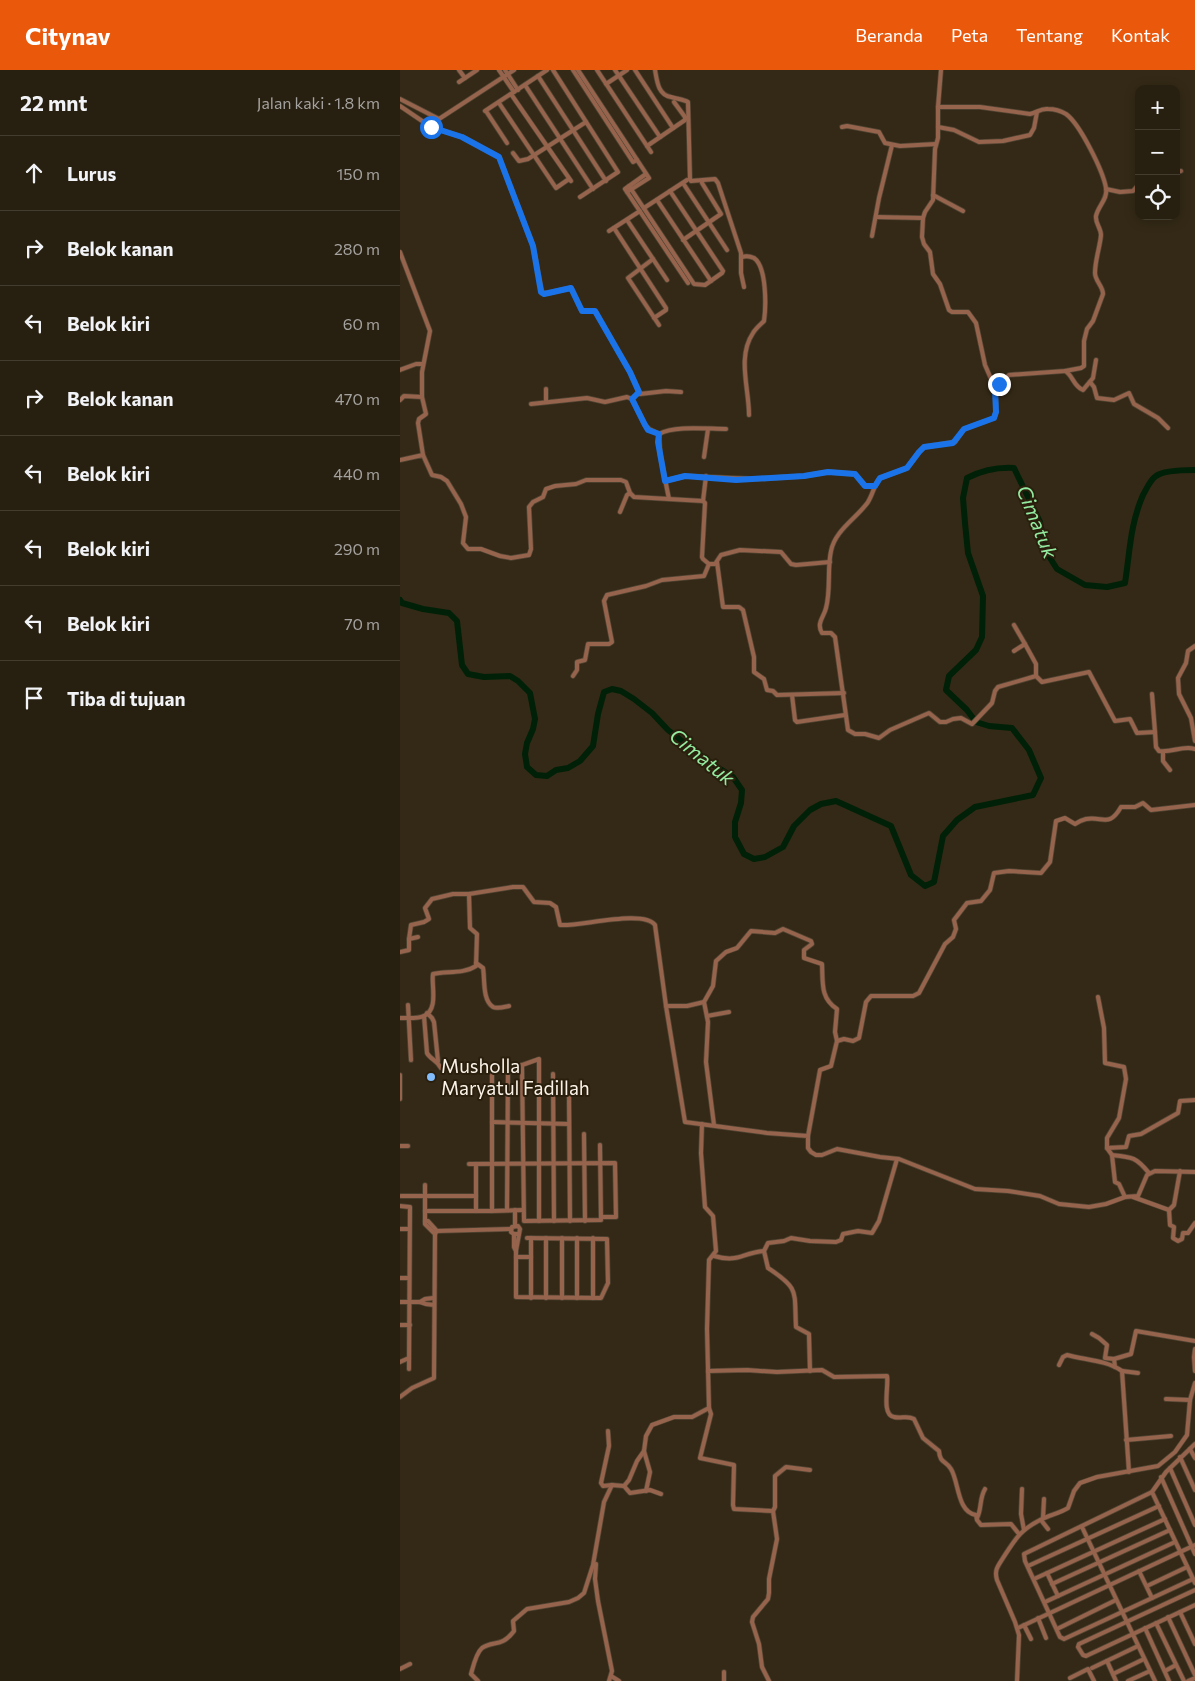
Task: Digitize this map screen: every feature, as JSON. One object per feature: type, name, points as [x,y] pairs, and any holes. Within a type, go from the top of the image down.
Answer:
[{"type":"street","points":[[459,70],[465,78]]},
{"type":"street","points":[[459,82],[477,70]]},
{"type":"street","points":[[499,70],[506,76]]},
{"type":"street","points":[[499,102],[556,188],[570,180],[547,147],[514,92],[504,70]]},
{"type":"street","points":[[400,99],[439,119],[514,70]]},
{"type":"street","points":[[507,143],[486,111],[547,70]]},
{"type":"street","points":[[553,70],[618,172],[580,198]]},
{"type":"street","points":[[573,70],[633,162],[637,160]]},
{"type":"street","points":[[578,70],[647,176],[628,189],[688,283]]},
{"type":"street","points":[[597,70],[651,152]]},
{"type":"street","points":[[615,70],[660,137]]},
{"type":"street","points":[[606,84],[627,70]]},
{"type":"street","points":[[635,70],[673,128]]},
{"type":"street","points":[[655,70],[658,86],[662,93],[688,102],[690,179],[694,182],[716,179],[742,257],[741,273],[744,287]]},
{"type":"street","points":[[942,70],[933,195],[932,202],[923,218],[922,237],[924,244],[930,252],[933,274],[940,284],[949,310],[952,312],[968,312],[974,318],[985,365],[995,388],[996,412],[994,418],[964,429],[953,443],[924,447],[907,468],[880,478],[867,504],[834,541],[830,562],[827,607],[820,621],[820,627],[822,633],[831,633],[835,637],[844,692],[846,726],[851,733],[865,734],[876,739],[890,730],[928,713],[932,714],[940,722],[958,718],[972,724],[992,703],[996,688],[1036,676]]},
{"type":"street","points":[[538,76],[606,181]]},
{"type":"street","points":[[525,85],[593,189]]},
{"type":"street","points":[[647,146],[685,120],[685,117],[674,102]]},
{"type":"street","points":[[400,106],[431,127],[462,137],[499,157],[533,246],[541,292],[544,294],[571,288],[582,311],[595,311],[630,372],[639,392]]},
{"type":"street","points":[[938,107],[980,108],[1030,114],[1046,108],[1066,114],[1073,121],[1088,146],[1099,167],[1106,189],[1105,196],[1098,208],[1096,220],[1101,234],[1095,276],[1103,290],[1103,294],[1093,321],[1087,329],[1084,341],[1084,366],[1065,371],[1009,374],[995,388]]},
{"type":"street","points":[[938,127],[954,130],[979,142],[1003,141],[1030,135],[1034,128],[1037,111]]},
{"type":"street","points":[[513,153],[519,161],[528,159],[586,122]]},
{"type":"street","points":[[842,127],[847,126],[879,132],[885,142],[892,145],[936,144]]},
{"type":"street","points":[[872,236],[878,198],[892,145]]},
{"type":"street","points":[[608,232],[687,180]]},
{"type":"street","points":[[683,183],[727,250]]},
{"type":"street","points":[[683,240],[721,214],[702,183]]},
{"type":"street","points":[[1106,189],[1121,192],[1133,191],[1135,189]]},
{"type":"street","points":[[669,251],[694,284],[704,286],[723,272],[670,191]]},
{"type":"street","points":[[933,195],[963,211]]},
{"type":"street","points":[[657,200],[712,281]]},
{"type":"street","points":[[876,217],[923,218]]},
{"type":"street","points":[[627,220],[667,280]]},
{"type":"street","points":[[614,228],[667,309],[654,318]]},
{"type":"street","points":[[400,252],[429,328],[429,339],[422,364],[422,397],[426,414],[418,423],[423,455],[431,474],[442,477],[447,481],[464,509],[466,517],[463,543],[466,548],[470,550],[481,549],[500,556],[523,557],[531,552],[529,507],[533,502],[543,497],[549,488],[576,484],[586,480],[621,480],[626,482],[630,493],[634,497],[703,501]]},
{"type":"street","points":[[742,257],[751,257],[755,260],[762,272],[764,283],[764,321],[751,335],[743,359],[749,415]]},
{"type":"street","points":[[653,259],[628,278],[659,325]]},
{"type":"street","points":[[1065,371],[1070,374],[1080,389],[1084,390],[1092,378],[1096,360]]},
{"type":"street","points":[[400,370],[416,364],[422,364]]},
{"type":"street","points":[[1090,382],[1094,386],[1098,398],[1114,400],[1129,393],[1134,404],[1158,418],[1168,428]]},
{"type":"street","points":[[546,389],[546,402]]},
{"type":"street","points":[[639,392],[647,394],[666,391],[681,392]]},
{"type":"street","points":[[632,399],[639,392]]},
{"type":"street","points":[[400,400],[404,396],[422,397]]},
{"type":"street","points":[[531,404],[592,398],[605,402],[626,397],[632,399],[648,430],[659,434]]},
{"type":"street","points":[[704,457],[708,429]]},
{"type":"street","points":[[659,434],[664,431],[676,430],[726,429]]},
{"type":"street","points":[[659,434],[658,442],[669,499]]},
{"type":"street","points":[[400,460],[423,455]]},
{"type":"street","points":[[665,481],[680,476],[706,476],[736,480],[838,472],[855,474],[865,486],[875,486]]},
{"type":"street","points":[[706,476],[703,501],[705,503],[705,521],[702,557],[709,564],[717,562]]},
{"type":"street","points":[[620,512],[627,495],[630,493]]},
{"type":"street","points":[[830,562],[796,565],[792,564],[781,552],[744,550],[721,555],[717,562],[723,607],[739,607],[742,610],[754,657],[755,674],[764,679],[767,690],[773,691],[777,695],[844,692]]},
{"type":"street","points":[[573,676],[577,662],[585,660],[588,644],[609,644],[612,642],[604,601],[607,595],[646,586],[662,580],[704,576],[709,564]]},
{"type":"street","points":[[1014,626],[1036,664],[1036,676],[1042,682],[1058,677],[1089,672],[1115,721],[1130,719],[1137,733],[1155,732]]},
{"type":"street","points":[[1014,651],[1025,644]]},
{"type":"street","points":[[1195,646],[1188,651],[1186,663],[1178,678],[1179,694],[1191,718],[1195,741]]},
{"type":"street","points":[[1152,694],[1157,749],[1163,752],[1186,748],[1195,749]]},
{"type":"street","points":[[792,695],[794,720],[797,722],[846,715]]},
{"type":"street","points":[[1163,752],[1164,763],[1170,770]]},
{"type":"street","points":[[838,1041],[844,1039],[853,1041],[859,1038],[866,1002],[871,996],[912,996],[919,993],[944,944],[953,936],[956,929],[954,920],[967,903],[981,901],[990,890],[994,874],[1009,871],[1041,873],[1050,862],[1056,821],[1064,818],[1075,824],[1087,819],[1107,821],[1117,814],[1121,807],[1135,807],[1143,803],[1151,810],[1195,805]]},
{"type":"street","points":[[400,952],[409,950],[411,925],[429,918],[425,908],[432,899],[453,894],[469,894],[523,887],[534,902],[550,904],[556,907],[559,923],[562,926],[624,919],[653,922],[657,928],[666,1006],[684,1121],[766,1133],[808,1136]]},
{"type":"street","points":[[438,1062],[429,1057],[427,1053],[426,1015],[434,999],[433,974],[471,969],[476,966],[477,934],[470,928],[469,894]]},
{"type":"street","points":[[714,1126],[706,1062],[707,1016],[704,1002],[714,986],[716,961],[726,952],[737,948],[750,930],[775,933],[782,929],[811,941],[812,944],[804,950],[804,958],[822,964],[825,996],[830,1004],[838,1009],[835,1032],[838,1041],[831,1066],[820,1070],[808,1136],[808,1148],[816,1155],[822,1155],[837,1149],[897,1159],[949,1177],[975,1189],[1008,1191],[1040,1196],[1059,1204],[1089,1207],[1106,1204],[1125,1196],[1137,1196],[1140,1194],[1149,1173],[1155,1171],[1195,1172]]},
{"type":"street","points":[[409,940],[418,937]]},
{"type":"street","points":[[476,963],[483,968],[486,997],[491,1005],[497,1008],[509,1006]]},
{"type":"street","points":[[1098,997],[1104,1028],[1105,1064],[1124,1068],[1126,1079],[1118,1118],[1106,1138],[1107,1148],[1112,1155],[1114,1182],[1119,1184],[1125,1196]]},
{"type":"street","points":[[666,1006],[687,1006],[704,1002]]},
{"type":"street","points":[[408,1005],[411,1060]]},
{"type":"street","points":[[707,1016],[730,1012]]},
{"type":"street","points":[[400,1018],[426,1015],[433,1019],[438,1062],[441,1068]]},
{"type":"street","points":[[507,1210],[508,1070],[539,1059],[539,1221]]},
{"type":"street","points":[[469,1164],[523,1164],[539,1163],[615,1163],[616,1217],[585,1221],[524,1221],[523,1210],[523,1164],[523,1123],[522,1065]]},
{"type":"street","points":[[553,1074],[554,1221]]},
{"type":"street","points":[[400,1075],[400,1099]]},
{"type":"street","points":[[492,1076],[492,1211]]},
{"type":"street","points":[[569,1092],[570,1221]]},
{"type":"street","points":[[1107,1148],[1126,1147],[1129,1136],[1141,1134],[1178,1113],[1180,1101],[1195,1100]]},
{"type":"street","points":[[492,1122],[569,1124]]},
{"type":"street","points":[[702,1124],[704,1206],[713,1216],[716,1251],[709,1260],[706,1329],[711,1417],[700,1458],[734,1465],[734,1509],[773,1510]]},
{"type":"street","points":[[584,1134],[585,1221]]},
{"type":"street","points":[[600,1145],[600,1218]]},
{"type":"street","points":[[400,1146],[408,1146]]},
{"type":"street","points":[[1112,1155],[1139,1160],[1149,1173]]},
{"type":"street","points":[[810,1370],[809,1334],[796,1327],[794,1291],[787,1281],[768,1268],[764,1251],[768,1242],[784,1241],[791,1238],[836,1242],[841,1240],[843,1234],[858,1231],[872,1234],[880,1221],[897,1159]]},
{"type":"street","points":[[476,1164],[476,1211]]},
{"type":"street","points":[[1180,1171],[1174,1205],[1169,1210],[1170,1225],[1174,1227],[1173,1238],[1178,1241],[1182,1239],[1183,1233],[1188,1233],[1195,1223]]},
{"type":"street","points":[[425,1185],[425,1224],[436,1232],[511,1230],[516,1234]]},
{"type":"street","points":[[401,1196],[476,1196]]},
{"type":"street","points":[[1131,1196],[1169,1210]]},
{"type":"street","points":[[400,1206],[410,1208],[409,1369]]},
{"type":"street","points":[[511,1230],[515,1225],[515,1210]]},
{"type":"street","points":[[425,1211],[523,1210]]},
{"type":"street","points":[[515,1225],[520,1228],[516,1234],[514,1247],[516,1251],[515,1296],[531,1298],[601,1298],[608,1283],[608,1240],[605,1238],[529,1238],[531,1298]]},
{"type":"street","points":[[400,1229],[409,1229]]},
{"type":"street","points":[[400,1398],[412,1388],[434,1378],[433,1298],[436,1232]]},
{"type":"street","points":[[546,1238],[546,1298]]},
{"type":"street","points":[[562,1238],[562,1298]]},
{"type":"street","points":[[577,1238],[577,1298]]},
{"type":"street","points":[[593,1238],[593,1298]]},
{"type":"street","points":[[714,1256],[734,1260],[755,1252],[764,1251]]},
{"type":"street","points":[[516,1257],[531,1257]]},
{"type":"street","points":[[400,1278],[410,1278]]},
{"type":"street","points":[[420,1302],[433,1298]]},
{"type":"street","points":[[400,1302],[420,1302],[434,1305]]},
{"type":"street","points":[[400,1325],[410,1326]]},
{"type":"street","points":[[1092,1334],[1107,1345],[1105,1359],[1114,1360],[1131,1354],[1136,1331],[1195,1341]]},
{"type":"street","points":[[1195,1349],[1195,1371]]},
{"type":"street","points":[[1058,1365],[1067,1354],[1082,1360],[1097,1361],[1122,1371],[1138,1373]]},
{"type":"street","points":[[400,1362],[409,1358]]},
{"type":"street","points":[[1114,1360],[1115,1368]]},
{"type":"street","points":[[708,1371],[747,1370],[777,1372],[824,1370],[834,1377],[887,1376],[886,1408],[888,1414],[890,1417],[911,1417],[914,1419],[923,1438],[939,1451],[940,1459],[952,1469],[958,1485],[960,1499],[969,1512],[975,1514],[981,1525],[1012,1525],[1019,1534]]},
{"type":"street","points":[[1122,1371],[1128,1472]]},
{"type":"street","points":[[1017,1681],[1020,1642],[1018,1628],[997,1580],[997,1566],[1019,1534],[1042,1519],[1068,1508],[1074,1491],[1080,1483],[1097,1477],[1158,1466],[1175,1452],[1188,1435],[1190,1400],[1195,1383]]},
{"type":"street","points":[[1166,1399],[1190,1400]]},
{"type":"street","points":[[646,1490],[650,1472],[644,1451],[647,1433],[654,1423],[674,1417],[692,1417],[709,1408]]},
{"type":"street","points":[[608,1431],[609,1446],[601,1483],[603,1486],[624,1486],[630,1493],[646,1490],[661,1494]]},
{"type":"street","points":[[1126,1440],[1171,1436]]},
{"type":"street","points":[[1152,1492],[1194,1581],[1152,1598],[1064,1639],[1060,1637],[1024,1554],[1152,1492],[1161,1477],[1195,1444]]},
{"type":"street","points":[[1190,1449],[1195,1458]]},
{"type":"street","points":[[624,1486],[644,1451]]},
{"type":"street","points":[[1180,1457],[1195,1490]]},
{"type":"street","points":[[769,1681],[762,1667],[759,1644],[752,1622],[753,1617],[765,1604],[769,1593],[769,1579],[777,1539],[773,1510],[775,1507],[776,1476],[786,1467],[810,1470]]},
{"type":"street","points":[[1170,1468],[1195,1524]]},
{"type":"street","points":[[1161,1477],[1193,1545],[1195,1554]]},
{"type":"street","points":[[478,1681],[471,1674],[481,1650],[506,1640],[514,1631],[513,1621],[523,1612],[527,1609],[569,1602],[582,1595],[592,1570],[604,1502],[612,1485]]},
{"type":"street","points":[[976,1518],[980,1510],[981,1496],[985,1489]]},
{"type":"street","points":[[1022,1489],[1024,1530]]},
{"type":"street","points":[[1044,1499],[1042,1519],[1048,1529]]},
{"type":"street","points":[[1028,1566],[1159,1506]]},
{"type":"street","points":[[1034,1579],[1165,1519]]},
{"type":"street","points":[[1082,1527],[1155,1681]]},
{"type":"street","points":[[1052,1584],[1170,1530]]},
{"type":"street","points":[[598,1539],[595,1578],[611,1676],[609,1681]]},
{"type":"street","points":[[1045,1602],[1175,1542]]},
{"type":"street","points":[[1018,1628],[1193,1545]]},
{"type":"street","points":[[1147,1586],[1187,1567]]},
{"type":"street","points":[[1139,1571],[1152,1598]]},
{"type":"street","points":[[1047,1573],[1058,1596]]},
{"type":"street","points":[[1195,1590],[1080,1644],[1078,1647],[1082,1655],[1086,1656],[1193,1606],[1195,1613]]},
{"type":"street","points":[[1057,1629],[1116,1600]]},
{"type":"street","points":[[1180,1612],[1195,1644]]},
{"type":"street","points":[[1168,1617],[1195,1676],[1188,1681]]},
{"type":"street","points":[[1038,1618],[1046,1638]]},
{"type":"street","points":[[1156,1622],[1184,1681]]},
{"type":"street","points":[[1024,1625],[1031,1639]]},
{"type":"street","points":[[1145,1628],[1170,1681]]},
{"type":"street","points":[[1092,1668],[1138,1646]]},
{"type":"street","points":[[1113,1674],[1144,1659]]},
{"type":"street","points":[[1107,1661],[1116,1681]]},
{"type":"street","points":[[400,1670],[410,1664]]},
{"type":"street","points":[[1165,1671],[1176,1665]]},
{"type":"street","points":[[1070,1678],[1088,1669],[1094,1681]]},
{"type":"street","points":[[1128,1681],[1138,1679],[1150,1671]]},
{"type":"street","points":[[724,1672],[724,1681]]},
{"type":"street","points":[[1077,1675],[1080,1681]]},
{"type":"street","points":[[611,1676],[620,1681]]},
{"type":"waterway","name":"Cimatuk","points":[[400,600],[402,603],[423,609],[449,613],[457,621],[462,665],[468,674],[484,677],[510,676],[530,693],[535,719],[525,754],[527,767],[536,775],[547,776],[556,770],[568,768],[580,761],[593,746],[604,692],[612,689],[621,691],[652,713],[668,730],[709,762],[733,777],[742,790],[741,803],[735,822],[735,837],[744,854],[754,859],[765,857],[783,847],[794,826],[810,810],[821,804],[836,801],[891,826],[911,875],[925,886],[934,882],[943,836],[957,820],[975,807],[1033,795],[1041,778],[1029,750],[1012,728],[989,726],[976,722],[967,710],[946,690],[949,676],[976,650],[982,637],[983,596],[968,553],[965,523],[963,498],[967,478],[990,470],[1014,468],[1040,522],[1045,550],[1057,569],[1085,585],[1107,587],[1125,583],[1135,517],[1150,482],[1160,474],[1195,470]]},
{"type":"place","name":"Musholla Maryatul Fadillah","points":[[431,1077]]},
{"type":"route","points":[[431,127],[462,137],[499,157],[501,160],[503,170],[533,246],[541,292],[544,294],[571,288],[582,311],[595,311],[634,379],[639,392],[632,399],[645,425],[648,430],[659,434],[658,442],[665,481],[685,476],[706,476],[736,480],[809,476],[823,472],[838,472],[855,474],[865,486],[875,486],[880,478],[907,468],[924,447],[953,443],[964,429],[994,418],[996,415],[995,388],[999,384]]}]
